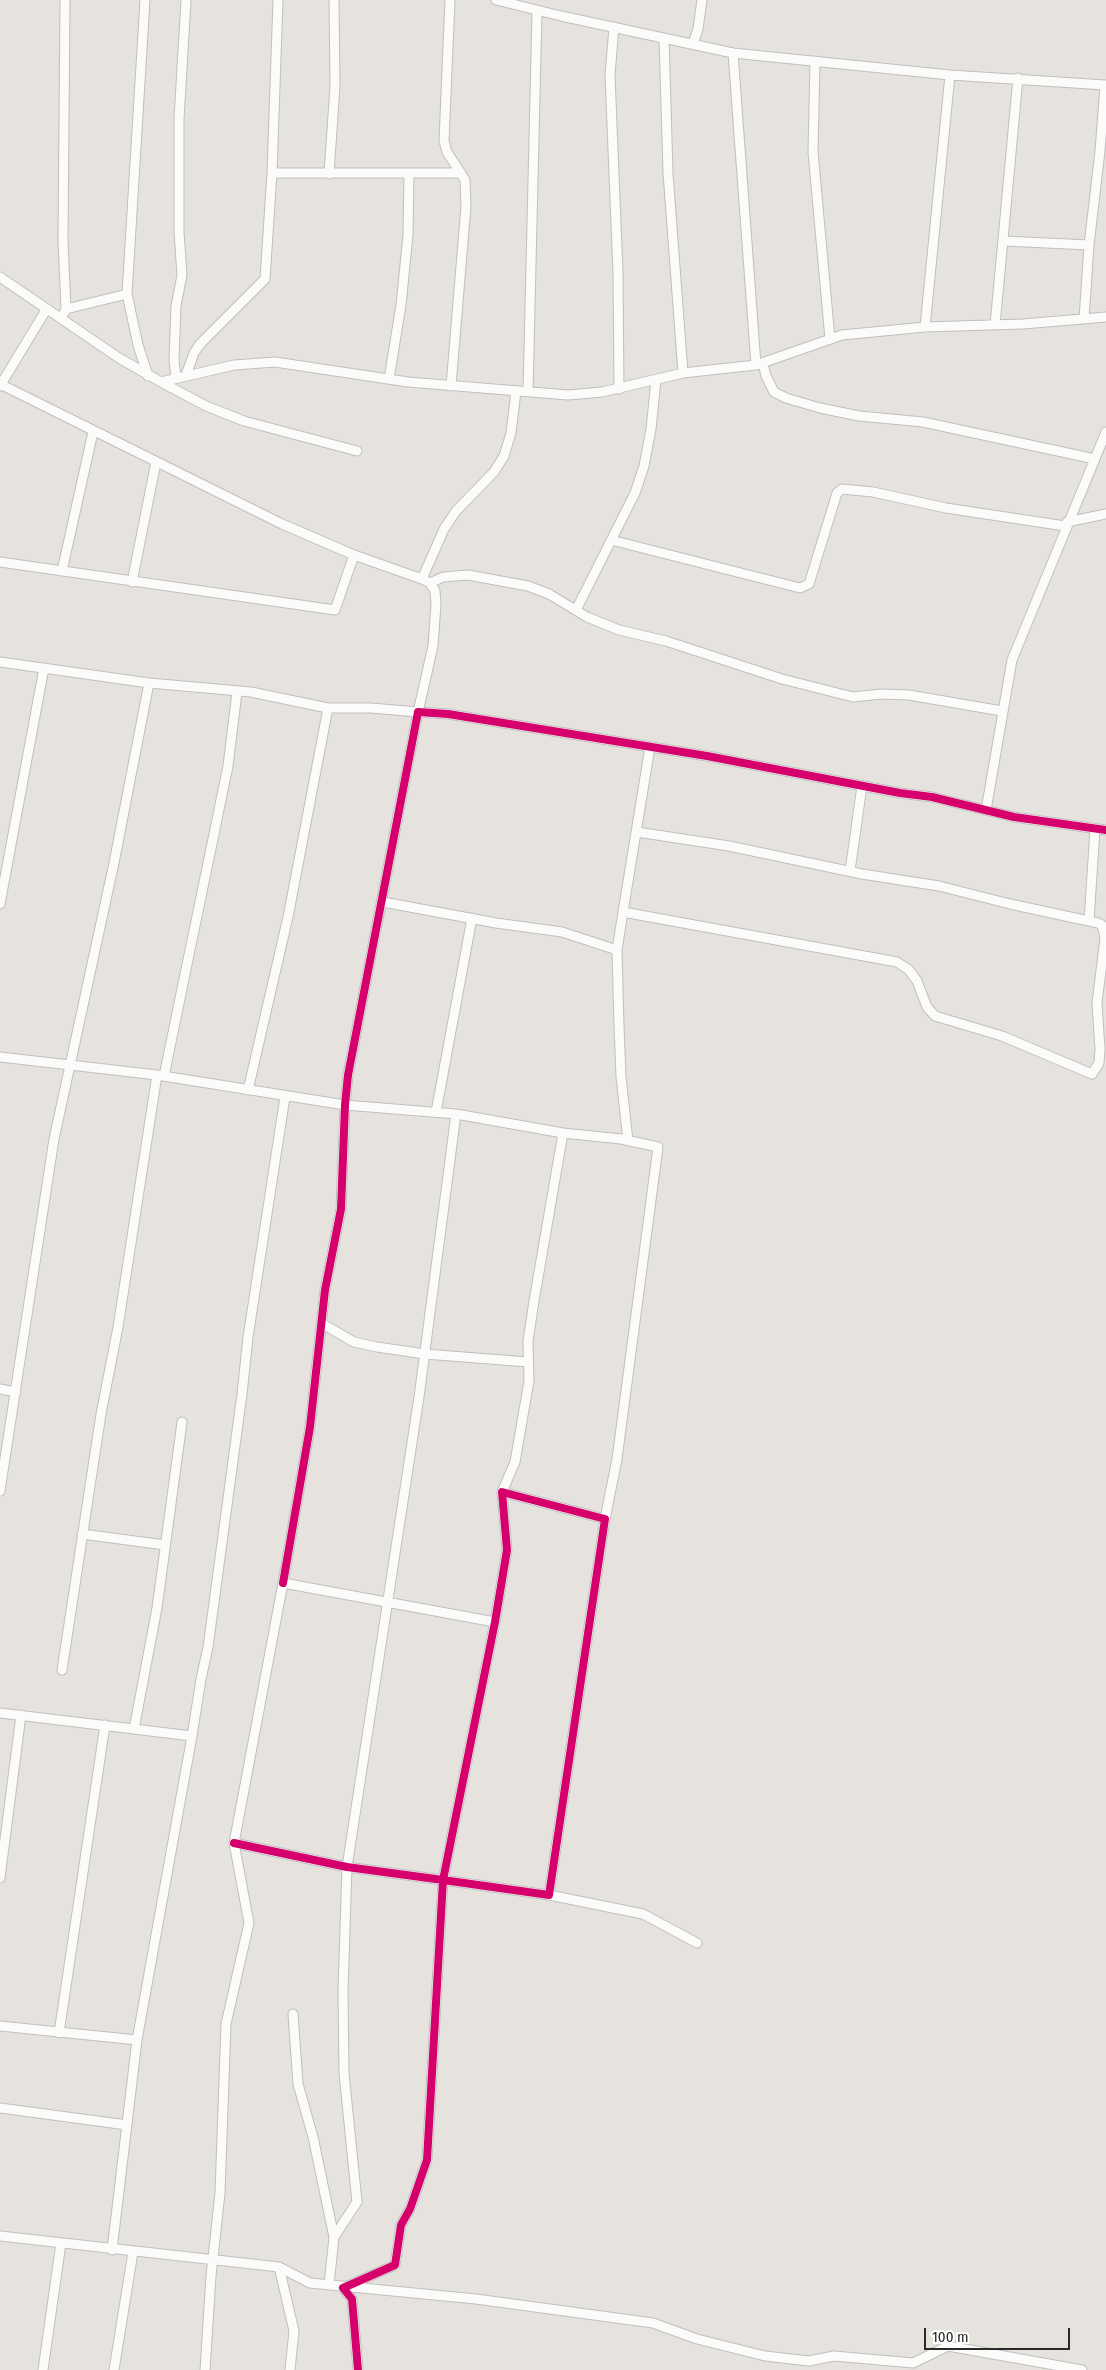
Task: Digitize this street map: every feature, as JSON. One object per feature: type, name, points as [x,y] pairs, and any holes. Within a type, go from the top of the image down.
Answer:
[{"type":"street","points":[[62,318],[66,308],[63,241],[65,0]]},
{"type":"street","points":[[145,0],[127,294],[138,345],[148,376]]},
{"type":"street","points":[[176,378],[174,360],[176,306],[182,274],[179,232],[179,119],[186,0]]},
{"type":"street","points":[[186,375],[194,353],[200,344],[265,279],[272,173],[278,0]]},
{"type":"street","points":[[329,174],[335,86],[334,0]]},
{"type":"street","points":[[450,0],[444,140],[447,152],[465,180],[466,206],[451,386]]},
{"type":"street","points":[[496,0],[537,11],[733,53],[950,75],[1106,83],[1089,245],[1084,319]]},
{"type":"street","points":[[693,44],[698,29],[702,0]]},
{"type":"street","points":[[528,392],[537,11]]},
{"type":"street","points":[[614,27],[610,75],[618,273],[619,389]]},
{"type":"street","points":[[664,38],[668,174],[683,372]]},
{"type":"street","points":[[733,53],[760,364],[774,392],[786,398],[820,408],[859,416],[923,422],[1095,459]]},
{"type":"street","points":[[815,61],[813,152],[830,339]]},
{"type":"street","points":[[925,327],[950,75]]},
{"type":"street","points":[[995,325],[1018,78]]},
{"type":"street","points":[[272,173],[461,173]]},
{"type":"street","points":[[389,379],[401,305],[408,235],[409,173]]},
{"type":"street","points":[[1004,241],[1089,245]]},
{"type":"street","points":[[0,277],[119,358],[148,376],[206,406],[244,421],[357,451]]},
{"type":"street","points":[[66,308],[127,294]]},
{"type":"street","points":[[46,310],[0,385],[282,524],[354,555],[426,581],[435,591],[433,646],[392,840],[383,902],[348,1075],[341,1209],[325,1290],[310,1426],[283,1583],[234,1843],[249,1923],[226,2024],[220,2193],[205,2370]]},
{"type":"street","points":[[161,382],[251,362],[275,362],[451,386],[568,395],[619,389],[683,372],[760,364],[830,339],[864,332],[1106,317]]},
{"type":"street","points":[[576,610],[636,493],[644,466],[651,429],[656,380]]},
{"type":"street","points":[[426,581],[444,528],[456,511],[484,484],[504,456],[511,433],[516,391]]},
{"type":"street","points":[[62,571],[93,432]]},
{"type":"street","points":[[986,810],[1008,676],[1016,646],[1106,432]]},
{"type":"street","points":[[132,582],[156,462]]},
{"type":"street","points":[[611,540],[800,588],[809,584],[833,506],[838,493],[842,489],[873,492],[946,508],[1066,524],[1106,514]]},
{"type":"street","points":[[0,562],[336,610],[354,555]]},
{"type":"street","points":[[426,581],[443,577],[468,575],[528,586],[549,594],[576,610],[618,630],[666,641],[782,679],[838,694],[852,697],[881,694],[909,695],[1002,711]]},
{"type":"street","points":[[0,662],[149,683],[251,692],[328,708],[371,708],[448,714],[650,747],[932,797],[1014,817],[1106,830]]},
{"type":"street","points":[[0,904],[44,668]]},
{"type":"street","points":[[0,1491],[40,1223],[68,1065],[114,863],[149,683]]},
{"type":"street","points":[[62,1670],[101,1414],[118,1327],[161,1076],[228,766],[237,692]]},
{"type":"street","points":[[248,1090],[288,917],[328,708]]},
{"type":"street","points":[[628,1140],[621,1076],[617,950],[650,747]]},
{"type":"street","points":[[850,872],[862,786]]},
{"type":"street","points":[[1088,921],[1095,828]]},
{"type":"street","points":[[623,912],[897,962],[909,970],[917,981],[927,1007],[935,1016],[1002,1036],[1092,1074],[1099,1063],[1097,1004],[1105,938],[1102,925],[939,886],[850,872],[729,846],[637,832]]},
{"type":"street","points":[[383,902],[562,932],[617,950]]},
{"type":"street","points":[[436,1112],[472,918]]},
{"type":"street","points":[[0,1056],[161,1076],[345,1105],[456,1114],[563,1134],[628,1140],[658,1147],[617,1459],[605,1519],[549,1895]]},
{"type":"street","points":[[112,2250],[137,2040],[208,1647],[248,1337],[285,1097]]},
{"type":"street","points":[[334,2237],[358,2202],[344,2073],[343,1991],[347,1867],[425,1354],[456,1114]]},
{"type":"street","points":[[343,2288],[395,2265],[401,2225],[410,2209],[427,2160],[443,1880],[495,1622],[507,1550],[502,1492],[515,1462],[529,1381],[528,1342],[563,1134]]},
{"type":"street","points":[[321,1323],[354,1342],[425,1354],[528,1362]]},
{"type":"street","points":[[0,1389],[16,1392]]},
{"type":"street","points":[[134,1728],[157,1608],[182,1422]]},
{"type":"street","points":[[502,1492],[605,1519]]},
{"type":"street","points":[[82,1534],[165,1545]]},
{"type":"street","points":[[283,1583],[495,1622]]},
{"type":"street","points":[[0,1713],[192,1736]]},
{"type":"street","points":[[0,1878],[21,1715]]},
{"type":"street","points":[[59,2033],[105,1726]]},
{"type":"street","points":[[234,1843],[347,1867],[549,1895],[643,1914],[697,1943]]},
{"type":"street","points":[[293,2014],[298,2084],[313,2137],[334,2237],[329,2285]]},
{"type":"street","points":[[0,2026],[137,2040]]},
{"type":"street","points":[[0,2108],[127,2124]]},
{"type":"street","points":[[0,2236],[112,2250],[279,2267],[310,2283],[343,2288],[476,2299],[653,2323],[697,2339],[765,2356],[809,2361],[834,2356],[913,2363],[948,2346],[1082,2370]]},
{"type":"street","points":[[43,2370],[61,2244]]},
{"type":"street","points":[[114,2370],[133,2252]]},
{"type":"street","points":[[279,2267],[294,2331],[290,2370]]},
{"type":"street","points":[[343,2288],[352,2299],[358,2370]]},
{"type":"cycle path","points":[[283,1583],[310,1427],[325,1290],[341,1209],[348,1075],[418,712],[448,714],[707,756],[900,793],[932,797],[1014,817],[1106,830]]},
{"type":"cycle path","points":[[234,1843],[347,1867],[443,1880],[549,1895],[605,1519],[502,1492],[507,1550],[495,1622],[443,1880],[427,2160],[410,2209],[401,2225],[395,2265],[343,2288],[352,2299],[358,2370]]}]
